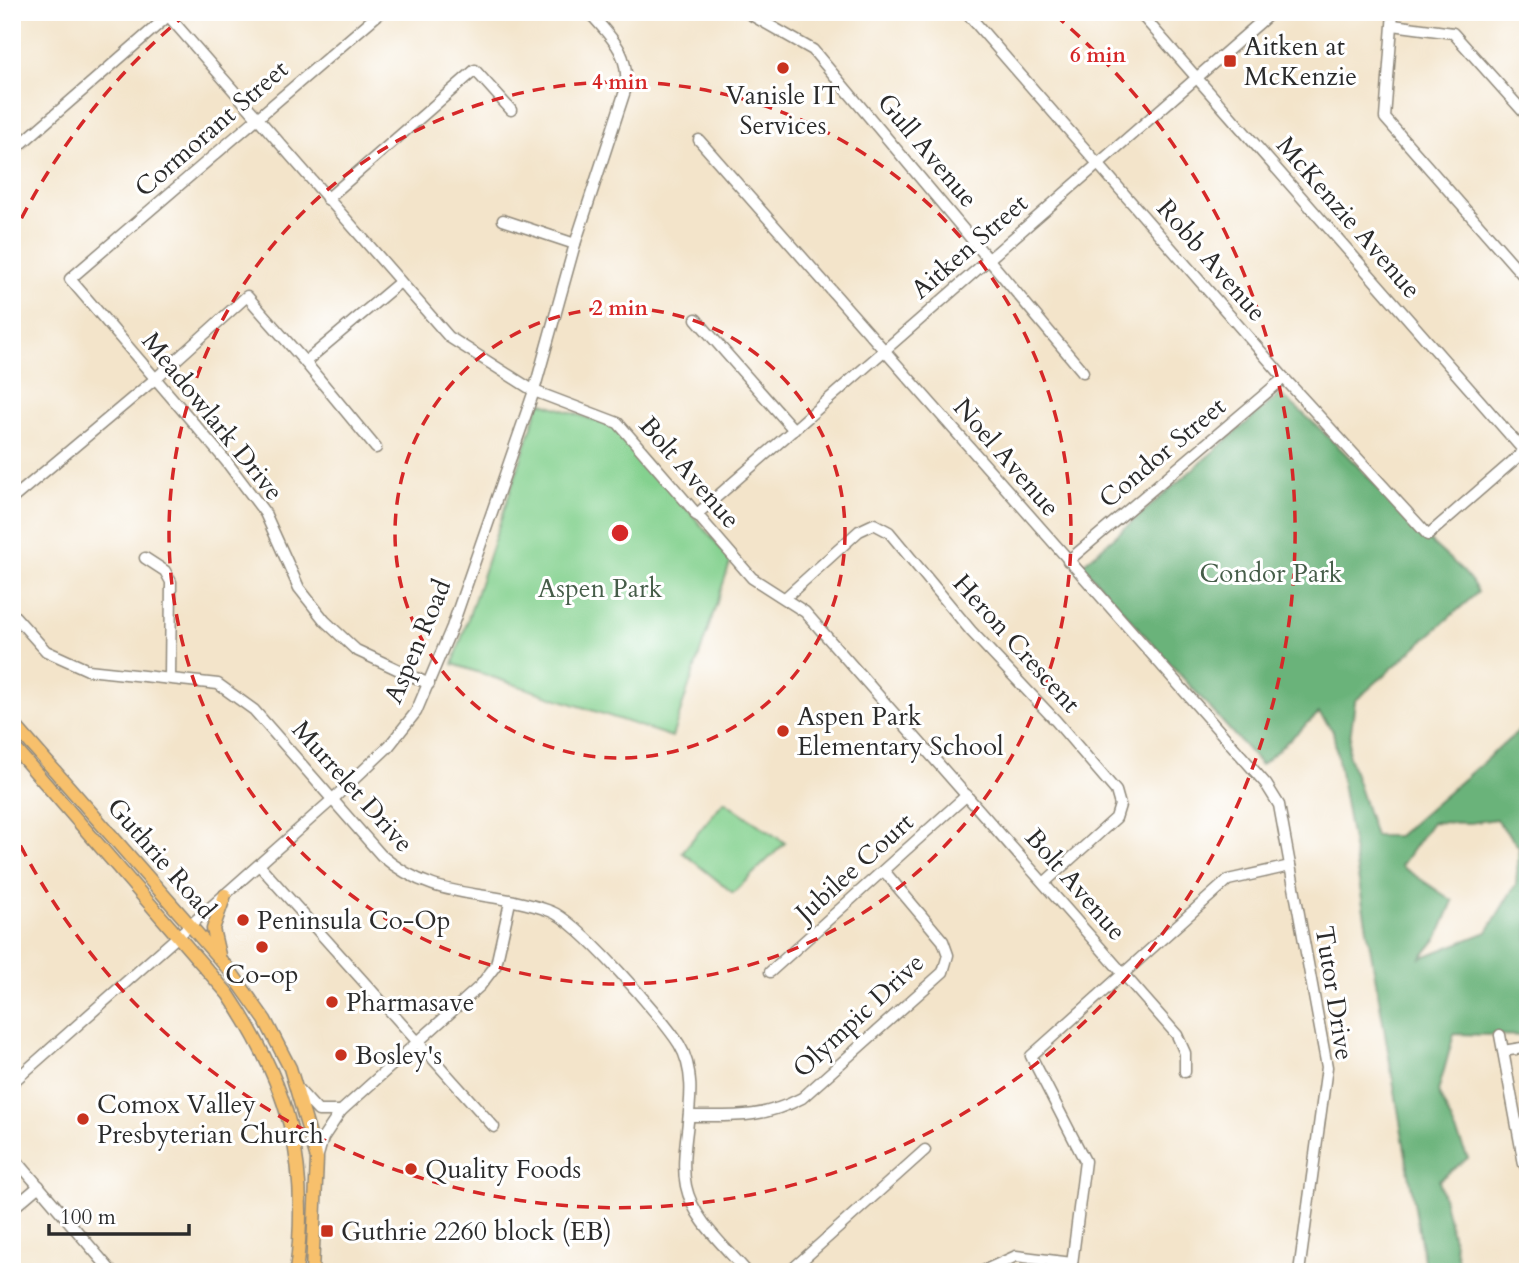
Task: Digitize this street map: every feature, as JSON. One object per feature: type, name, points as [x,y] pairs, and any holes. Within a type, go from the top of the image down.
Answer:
[{"type":"main road","name":"Guthrie Road","points":[[12,722],[222,961],[265,1020],[290,1068],[317,1159],[312,1272]]},
{"type":"main road","name":"Guthrie Road","points":[[12,745],[228,994],[257,1037],[278,1083],[296,1144],[301,1197],[296,1272]]},
{"type":"main road","points":[[222,961],[213,929],[225,895]]},
{"type":"street","points":[[362,12],[370,22]]},
{"type":"street","name":"Cormorant Street","points":[[71,284],[257,118],[381,12]]},
{"type":"street","name":"Aspen Road","points":[[12,1083],[333,799],[389,746],[416,712],[429,684],[534,391],[575,244],[626,89],[628,67],[619,46],[589,12]]},
{"type":"street","name":"Gull Avenue","points":[[746,12],[813,50],[1083,372]]},
{"type":"street","name":"Robb Avenue","points":[[966,12],[1284,378],[1428,535],[1526,449]]},
{"type":"street","name":"McKenzie Avenue","points":[[1139,12],[1526,449]]},
{"type":"street","name":"Aitken Street","points":[[696,515],[1272,12]]},
{"type":"street","points":[[1393,12],[1385,118],[1528,281]]},
{"type":"street","points":[[12,152],[167,14]]},
{"type":"street","name":"Bolt Avenue","points":[[167,14],[400,282],[459,345],[534,391],[618,422],[751,578],[805,612],[1177,1035],[1185,1053],[1185,1072]]},
{"type":"street","points":[[1393,25],[1453,33],[1528,117]]},
{"type":"street","points":[[327,199],[475,71],[511,110]]},
{"type":"street","name":"Noel Avenue","points":[[699,140],[1266,784],[1279,805]]},
{"type":"street","points":[[503,220],[575,244]]},
{"type":"street","points":[[305,362],[400,282]]},
{"type":"street","name":"Meadowlark Drive","points":[[71,284],[226,461],[265,513],[299,588],[325,621],[356,650],[429,684]]},
{"type":"street","points":[[12,499],[155,379],[247,296],[376,448]]},
{"type":"street","points":[[696,319],[794,430]]},
{"type":"street","name":"Condor Street","points":[[1068,561],[1284,378]]},
{"type":"street","name":"Heron Crescent","points":[[785,598],[859,531],[874,524],[889,532],[971,631],[1056,721],[1116,791],[1120,805],[1116,818],[1044,883]]},
{"type":"street","points":[[145,558],[165,571],[171,582],[170,678]]},
{"type":"street","name":"Murrelet Drive","points":[[12,613],[46,651],[88,670],[218,684],[254,710],[381,855],[403,874],[424,884],[550,911],[582,932],[679,1044],[690,1069],[685,1185],[695,1212],[747,1272]]},
{"type":"street","name":"Jubilee Court","points":[[770,972],[967,795]]},
{"type":"street","name":"Tutor Drive","points":[[1279,805],[1327,1067],[1299,1272]]},
{"type":"street","points":[[259,865],[494,1127]]},
{"type":"street","points":[[981,1272],[1016,1256],[1072,1268],[1085,1161],[1031,1056],[1228,880],[1290,866]]},
{"type":"street","name":"Olympic Drive","points":[[689,1116],[755,1116],[777,1111],[802,1098],[943,972],[948,955],[943,941],[884,872]]},
{"type":"street","points":[[317,1159],[323,1138],[341,1111],[480,986],[496,965],[510,902]]},
{"type":"street","points":[[1500,1035],[1524,1164],[1528,1170]]},
{"type":"street","points":[[1503,1051],[1528,1047]]},
{"type":"street","points":[[296,1088],[318,1111],[341,1111]]},
{"type":"street","points":[[789,1272],[925,1150]]},
{"type":"street","points":[[12,1155],[112,1272]]},
{"type":"street","points":[[12,1209],[39,1186]]},
{"type":"green space","name":"Condor Park","points":[[1280,394],[1339,447],[1462,571],[1478,592],[1355,701],[1348,753],[1375,836],[1398,836],[1528,723],[1528,1036],[1454,1034],[1438,1092],[1468,1158],[1439,1180],[1459,1265],[1468,1272],[1426,1272],[1333,731],[1319,713],[1261,765],[1082,565]],"holes":[[[1496,819],[1519,847],[1516,884],[1487,932],[1421,958],[1438,937],[1453,901],[1401,866],[1432,822],[1470,823]]]},
{"type":"green space","name":"Aspen Park","points":[[540,402],[618,428],[731,560],[672,737],[453,664]]},
{"type":"green space","points":[[724,801],[785,843],[733,893],[682,852]]},
{"type":"place","name":"Aitken at McKenzie","points":[[1230,61]]},
{"type":"place","name":"Vanisle IT Services","points":[[783,68]]},
{"type":"place","name":"Aspen Park Elementary School","points":[[783,731]]},
{"type":"place","name":"Peninsula Co-Op","points":[[243,920]]},
{"type":"place","name":"Co-op","points":[[262,947]]},
{"type":"place","name":"Pharmasave","points":[[332,1002]]},
{"type":"place","name":"Bosley's","points":[[341,1055]]},
{"type":"place","name":"Comox Valley Presbyterian Church","points":[[83,1119]]},
{"type":"place","name":"Quality Foods","points":[[411,1169]]},
{"type":"place","name":"Guthrie 2260 block (EB)","points":[[327,1231]]}]
